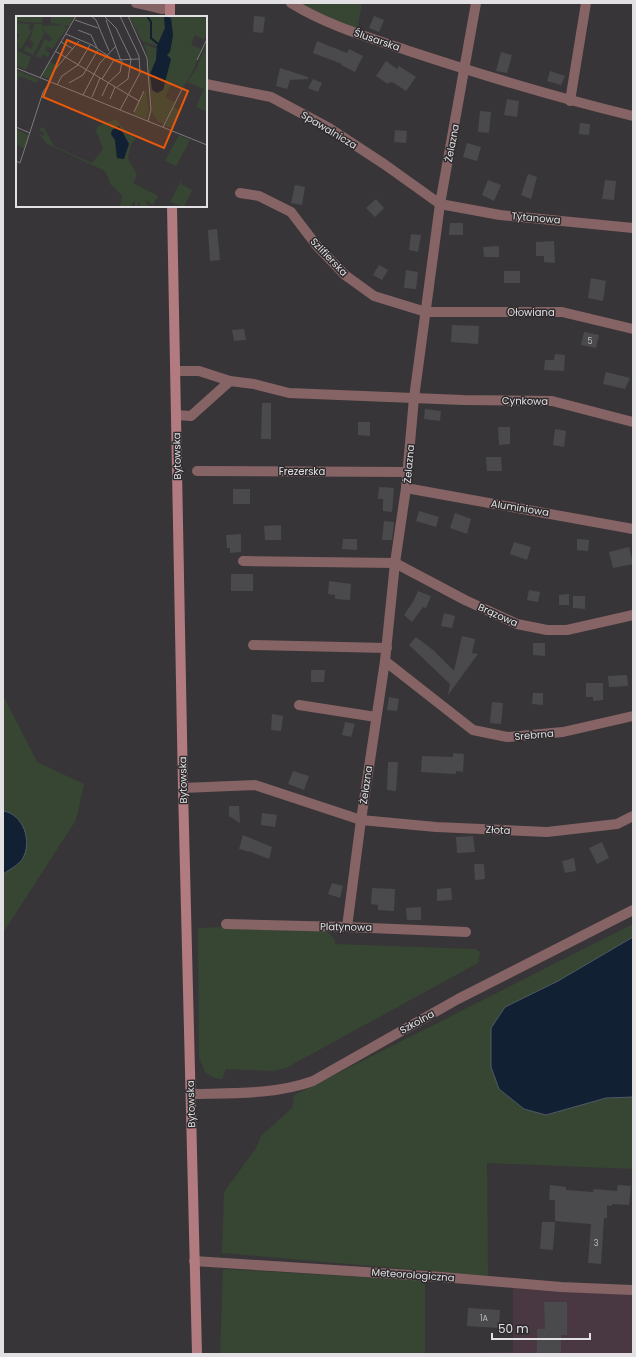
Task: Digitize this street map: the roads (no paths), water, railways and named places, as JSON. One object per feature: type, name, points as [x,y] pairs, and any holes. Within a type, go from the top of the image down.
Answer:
[{"type":"main road","name":"Bytowska","points":[[172,207],[177,370],[176,415],[183,788],[197,1354]]},
{"type":"street","points":[[136,3],[162,9],[170,9]]},
{"type":"street","name":"Ślusarska","points":[[291,3],[306,12],[354,32],[465,70],[570,101],[633,116]]},
{"type":"street","name":"Żelazna","points":[[347,927],[361,820],[385,661],[395,562],[408,472],[414,398],[440,204],[476,3]]},
{"type":"street","points":[[570,101],[586,3]]},
{"type":"street","name":"Spawalnicza","points":[[207,84],[271,97],[329,128],[384,164],[440,204]]},
{"type":"street","name":"Szlifierska","points":[[240,193],[259,196],[291,212],[316,246],[345,275],[374,296],[426,312]]},
{"type":"street","name":"Tytanowa","points":[[440,204],[500,215],[633,228]]},
{"type":"street","name":"Ołowiana","points":[[426,312],[562,312],[633,328]]},
{"type":"street","name":"Cynkowa","points":[[177,370],[199,371],[230,381],[254,384],[289,393],[463,400],[552,401],[633,422]]},
{"type":"street","points":[[176,415],[191,416],[230,381]]},
{"type":"street","name":"Frezerska","points":[[197,471],[408,472]]},
{"type":"street","name":"Aluminiowa","points":[[406,488],[633,528]]},
{"type":"street","points":[[243,561],[395,562]]},
{"type":"street","name":"Brązowa","points":[[395,562],[465,600],[517,624],[547,630],[567,630],[633,615]]},
{"type":"street","points":[[253,645],[386,648]]},
{"type":"street","name":"Srebrna","points":[[385,661],[473,730],[507,737],[563,732],[633,716]]},
{"type":"street","points":[[299,705],[376,717]]},
{"type":"street","name":"Złota","points":[[183,788],[255,785],[361,820],[436,827],[547,832],[617,824],[633,816]]},
{"type":"street","name":"Szkolna","points":[[191,1094],[275,1091],[294,1088],[313,1081],[458,999],[633,910]]},
{"type":"street","name":"Platynowa","points":[[226,924],[466,932]]},
{"type":"street","name":"Meteorologiczna","points":[[194,1262],[442,1277],[560,1287],[632,1290]]},
{"type":"water","points":[[3,811],[16,817],[21,823],[27,844],[26,852],[21,861],[3,874]]},
{"type":"water","points":[[633,937],[633,1097],[606,1098],[546,1115],[524,1109],[499,1089],[491,1067],[491,1028],[505,1007],[558,981]]}]
